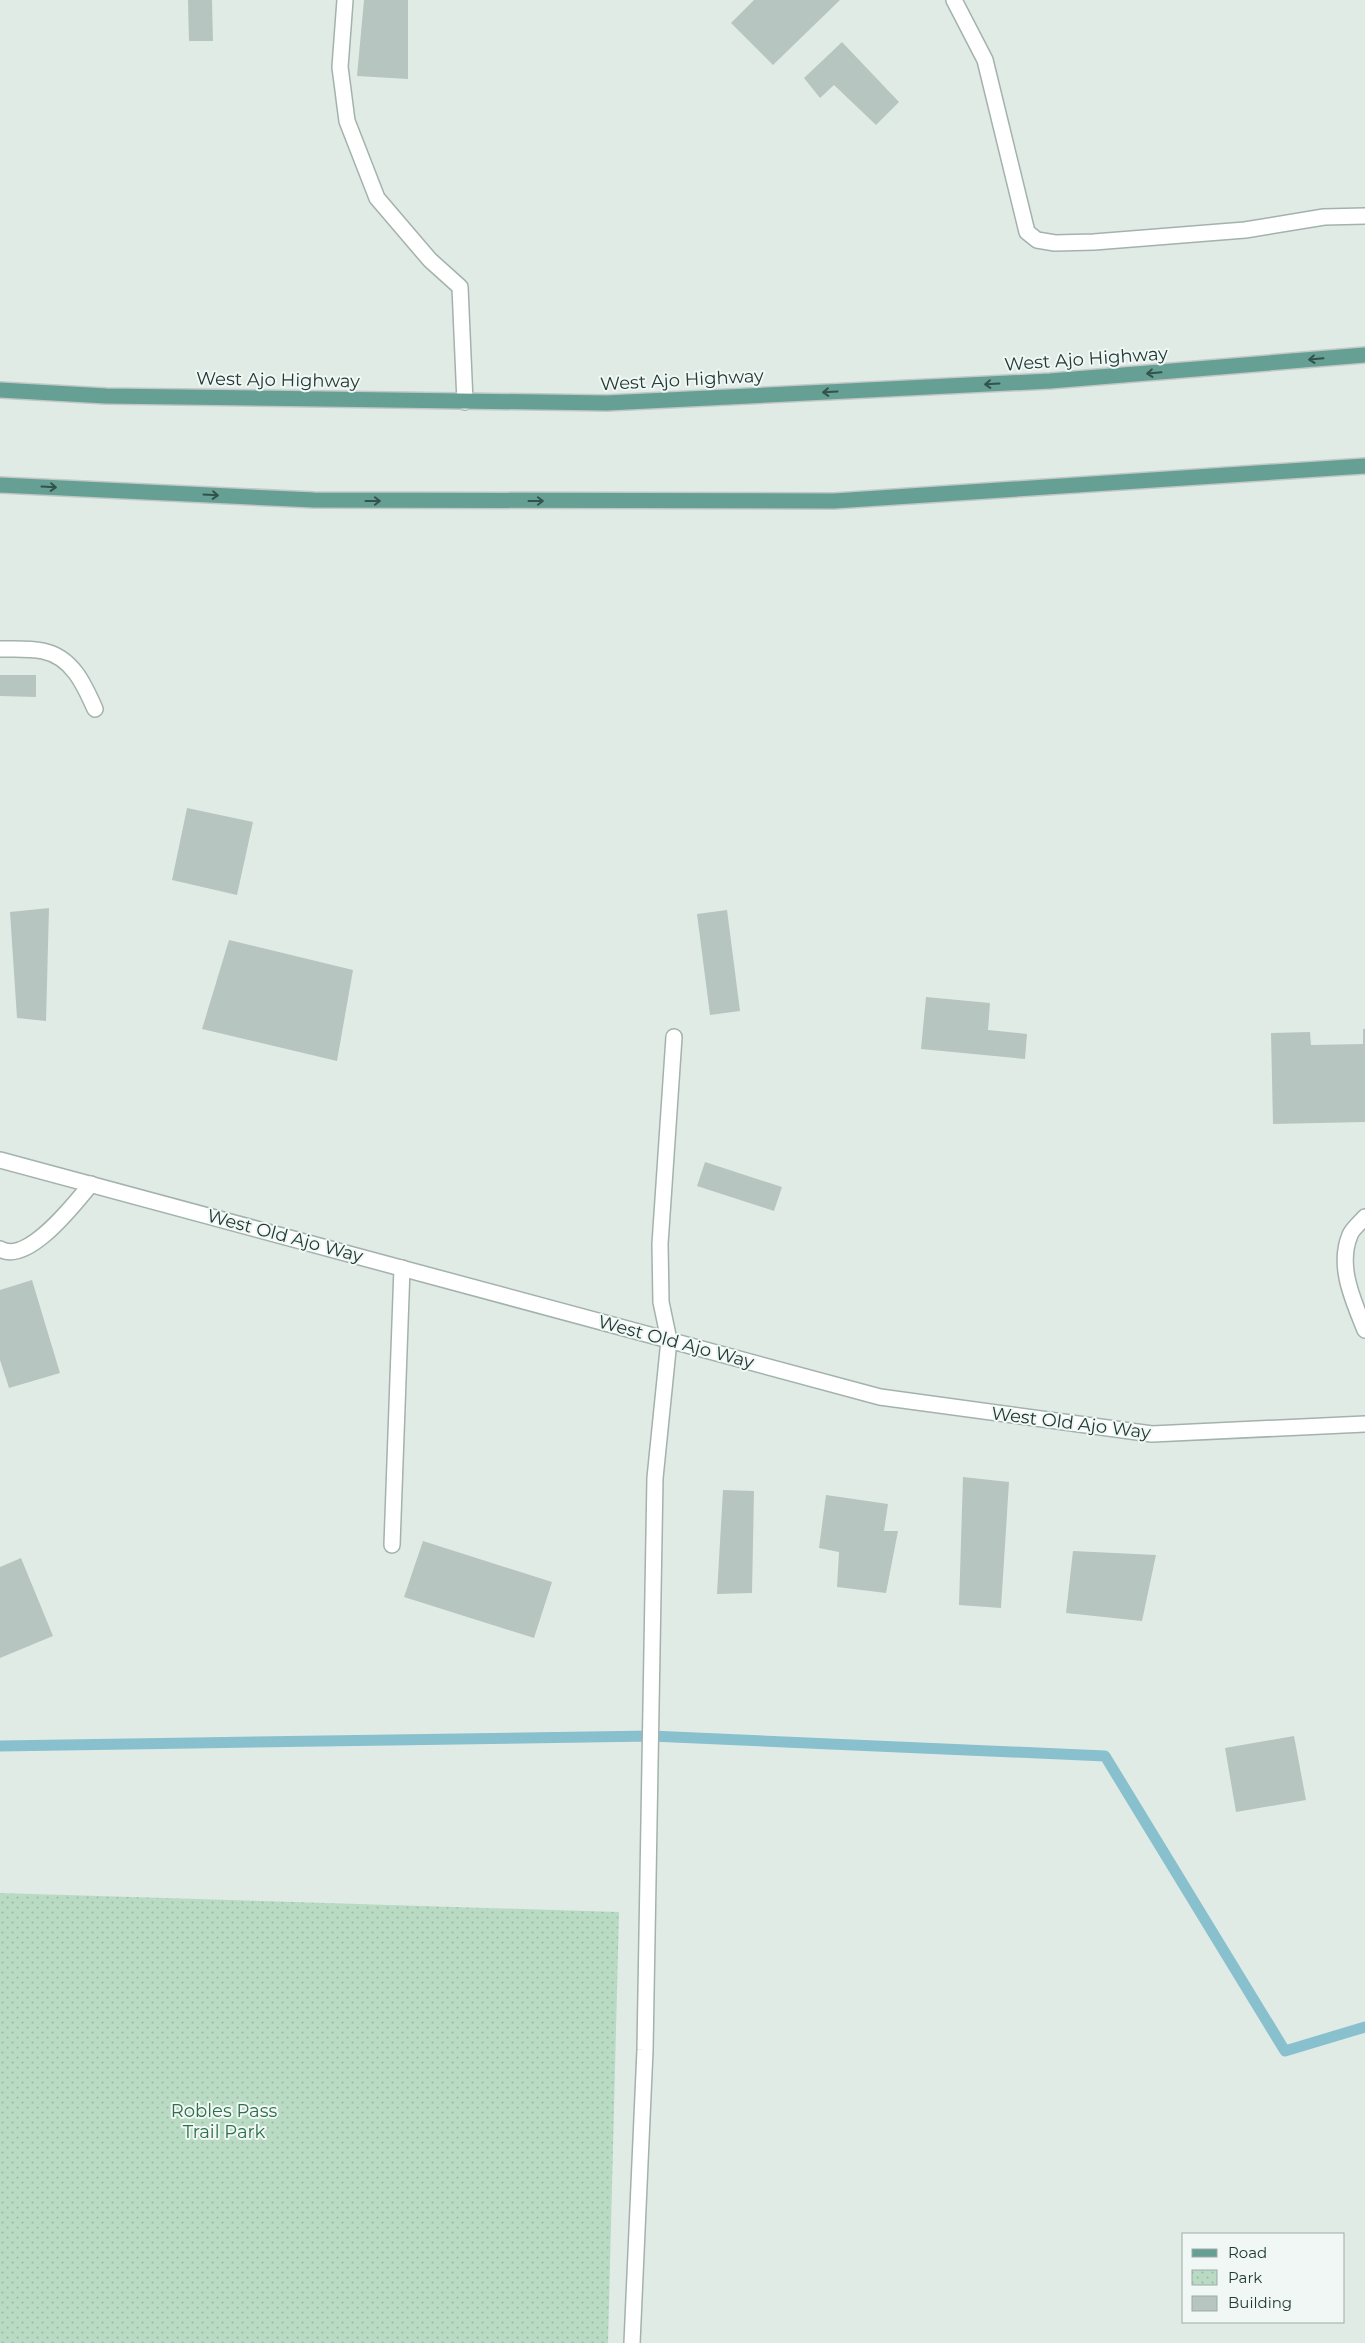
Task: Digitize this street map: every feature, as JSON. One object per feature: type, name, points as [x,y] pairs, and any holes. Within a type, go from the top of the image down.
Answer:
[{"type":"main road","name":"West Ajo Highway","points":[[0,390],[106,396],[607,403],[1050,381],[1365,355]]},
{"type":"main road","points":[[0,485],[314,500],[834,501],[1365,466]]},
{"type":"street","points":[[345,0],[340,66],[347,121],[377,198],[430,260],[460,286],[465,402]]},
{"type":"street","points":[[954,0],[985,60],[1027,232],[1037,240],[1055,243],[1094,242],[1245,230],[1324,217],[1365,216]]},
{"type":"street","points":[[0,649],[44,651],[70,664],[85,686],[95,709]]},
{"type":"street","points":[[632,2343],[645,2050],[655,1478],[669,1340],[661,1302],[660,1244],[674,1037]]},
{"type":"street","name":"West Old Ajo Way","points":[[0,1160],[880,1397],[1152,1434],[1365,1424]]},
{"type":"street","points":[[0,1250],[21,1250],[34,1244],[64,1216],[91,1184]]},
{"type":"street","points":[[1365,1218],[1350,1234],[1343,1260],[1353,1299],[1365,1330]]},
{"type":"street","points":[[392,1545],[402,1268]]},
{"type":"green space","name":"Robles Pass Trail Park","points":[[0,1893],[619,1912],[608,2343],[0,2343]]},
{"type":"building","points":[[188,0],[212,0],[213,41],[189,41]]},
{"type":"building","points":[[364,0],[408,0],[408,79],[357,76]]},
{"type":"building","points":[[754,0],[840,0],[773,65],[731,23]]},
{"type":"building","points":[[842,42],[899,102],[876,125],[834,85],[820,98],[804,78]]},
{"type":"building","points":[[0,675],[36,675],[36,697],[0,696]]},
{"type":"building","points":[[187,808],[253,822],[237,895],[172,880]]},
{"type":"building","points":[[49,908],[46,1021],[17,1018],[10,912]]},
{"type":"building","points":[[727,910],[740,1011],[710,1015],[697,914]]},
{"type":"building","points":[[229,940],[353,970],[337,1061],[202,1029]]},
{"type":"building","points":[[926,997],[990,1003],[988,1030],[1027,1034],[1025,1059],[921,1049]]},
{"type":"building","points":[[1363,1029],[1365,1029],[1365,1122],[1273,1124],[1271,1033],[1310,1032],[1311,1045],[1363,1044]]},
{"type":"building","points":[[705,1162],[782,1187],[774,1211],[697,1186]]},
{"type":"building","points":[[32,1280],[60,1373],[9,1388],[0,1360],[0,1290]]},
{"type":"building","points":[[963,1477],[1009,1482],[1001,1608],[959,1605]]},
{"type":"building","points":[[723,1490],[754,1491],[752,1593],[717,1594]]},
{"type":"building","points":[[826,1495],[888,1504],[884,1531],[898,1531],[886,1593],[837,1587],[839,1552],[819,1548]]},
{"type":"building","points":[[423,1541],[552,1582],[534,1638],[404,1597]]},
{"type":"building","points":[[1073,1551],[1156,1555],[1142,1621],[1066,1613]]},
{"type":"building","points":[[21,1558],[53,1636],[0,1658],[0,1567]]},
{"type":"building","points":[[1294,1736],[1306,1800],[1236,1812],[1225,1748]]},
{"type":"waterway","points":[[0,1746],[651,1736],[1105,1756],[1285,2051],[1365,2027]]}]
